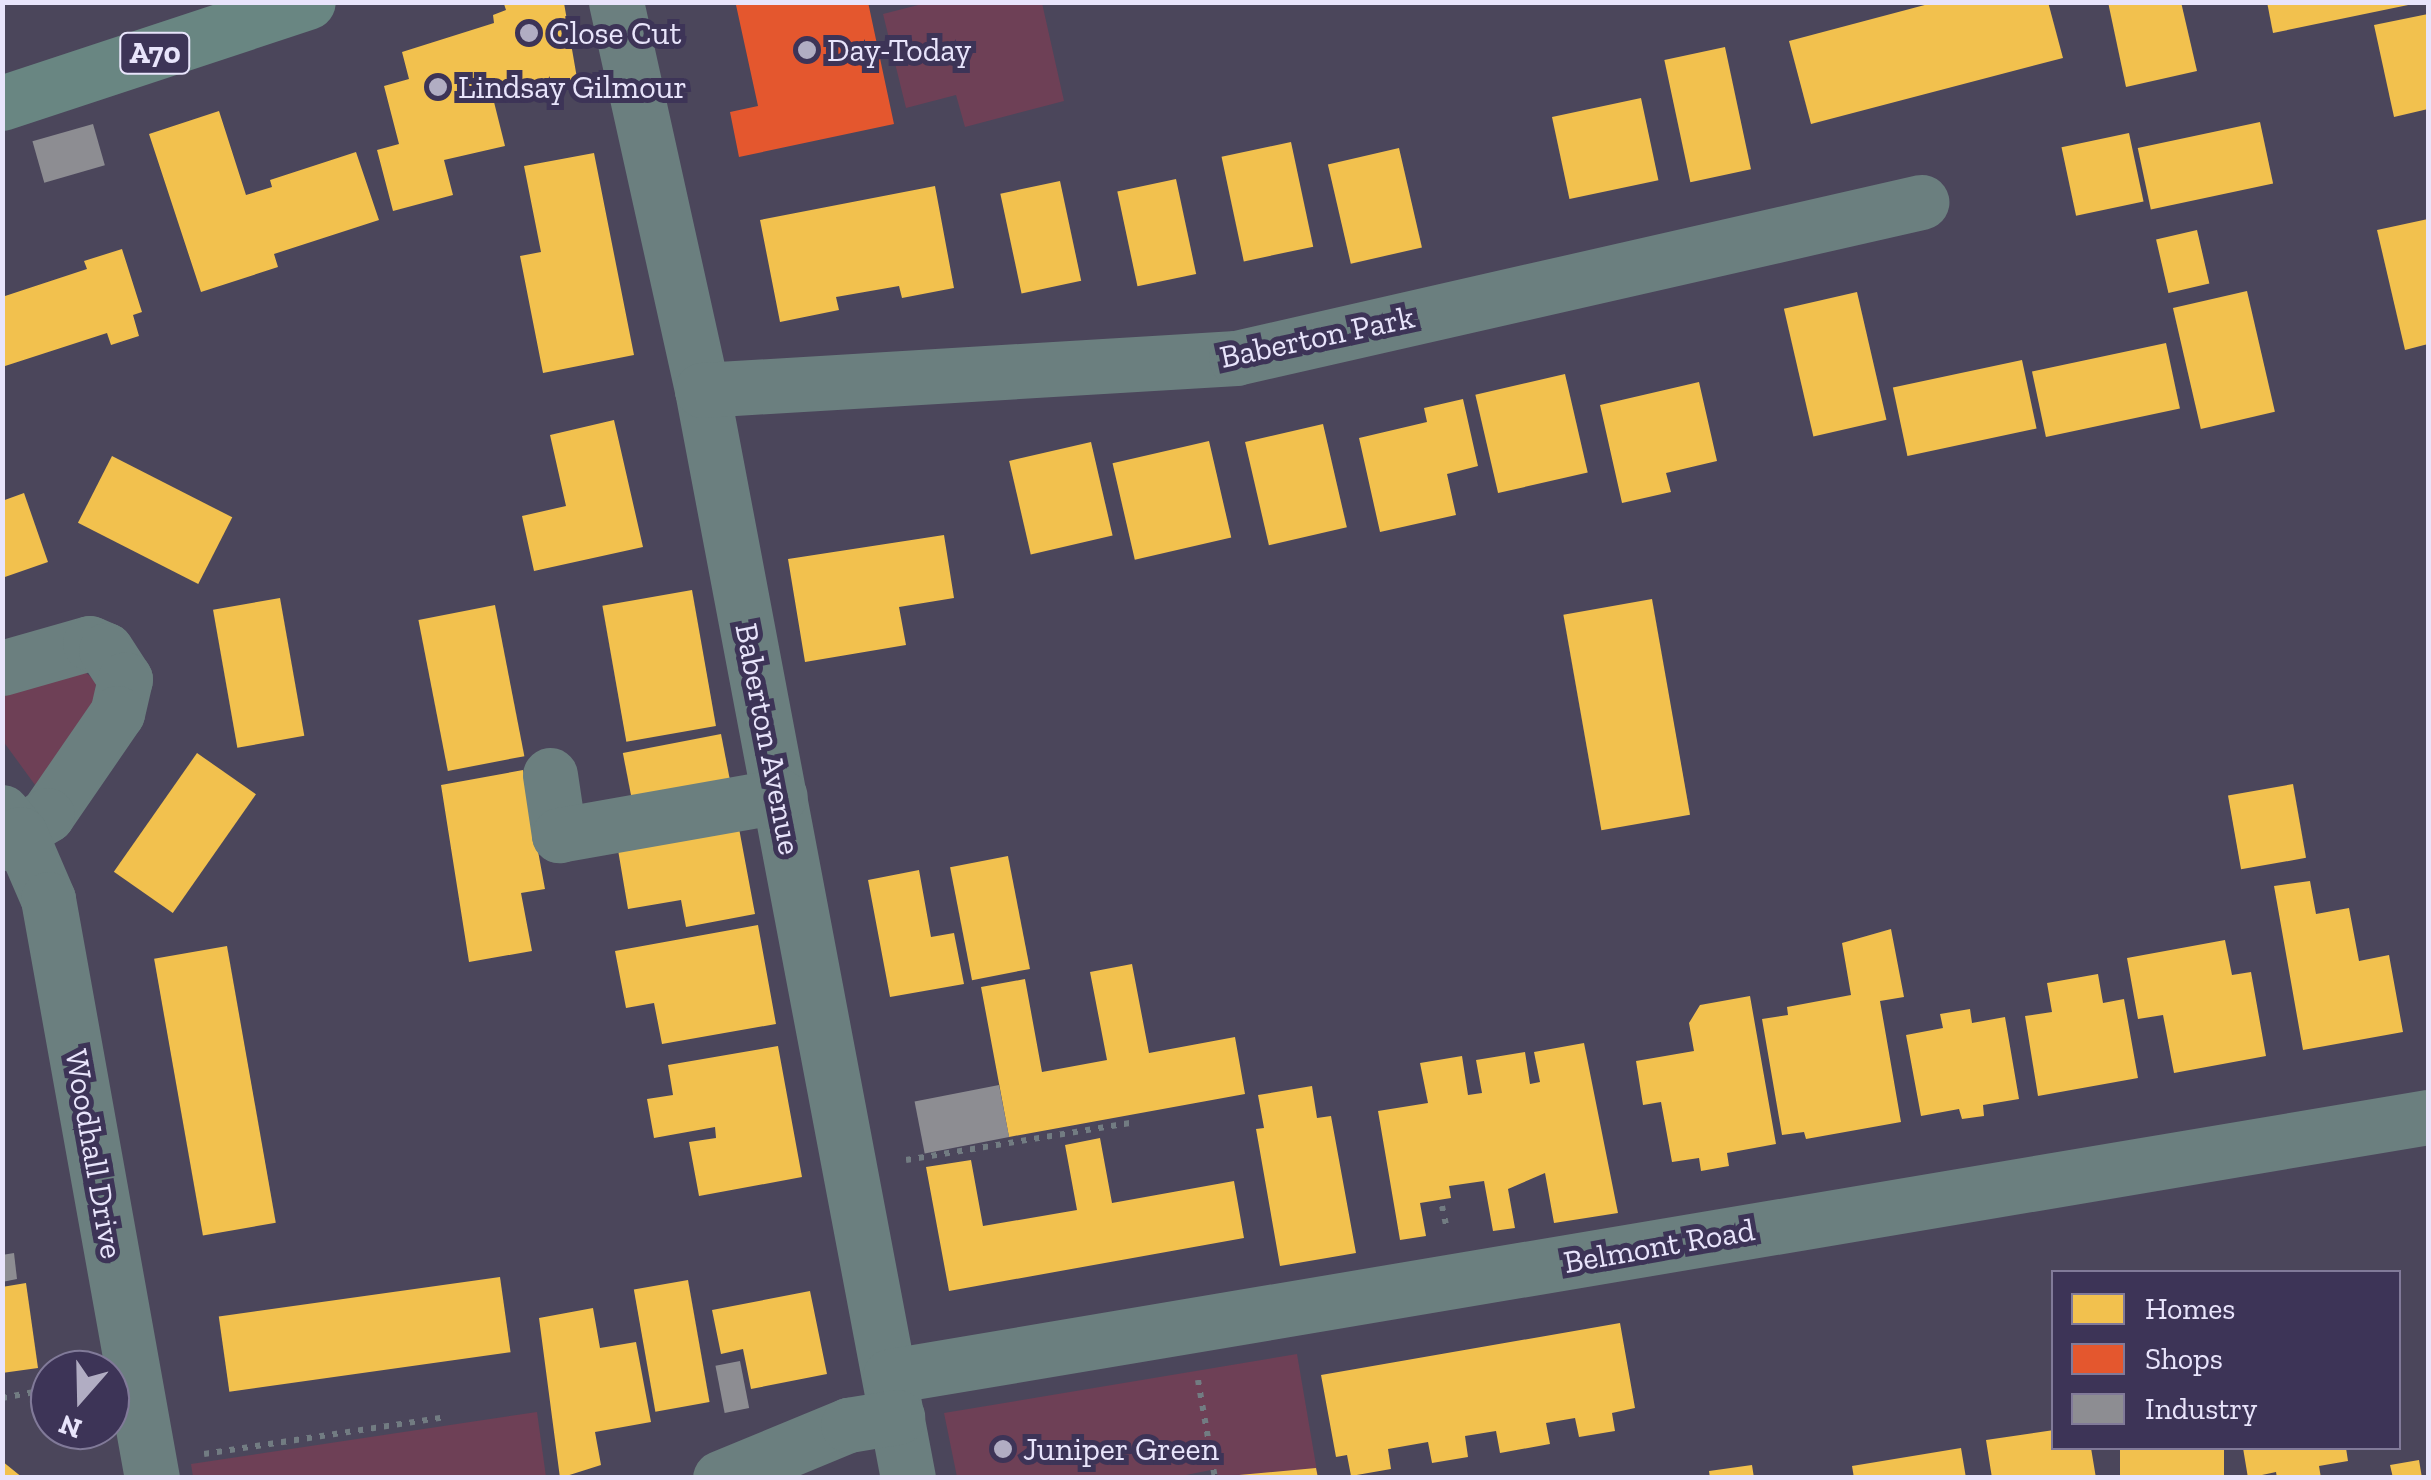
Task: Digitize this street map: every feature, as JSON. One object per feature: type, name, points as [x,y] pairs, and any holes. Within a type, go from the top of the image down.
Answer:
[{"type":"main road","name":"A70","points":[[2,103],[308,2]]},
{"type":"street","name":"Baberton Avenue","points":[[616,2],[702,390],[908,1478]]},
{"type":"street","name":"Baberton Park","points":[[702,390],[1236,358],[1920,202]]},
{"type":"street","name":"Woodhall Drive","points":[[2,668],[90,643],[106,650],[125,679],[117,712],[47,815],[8,830],[48,899],[151,1470]]},
{"type":"street","points":[[550,775],[560,835],[780,796]]},
{"type":"street","name":"Belmont Road","points":[[720,1478],[848,1425],[893,1396],[2428,1117]]},
{"type":"path","points":[[850,1169],[1136,1122]]},
{"type":"path","points":[[1200,1392],[1216,1478]]},
{"type":"path","points":[[2,1398],[30,1393]]},
{"type":"path","points":[[151,1470],[445,1417]]},
{"type":"shaded area","points":[[926,3],[1042,3],[1064,101],[965,127],[956,95],[906,108],[883,14]]},
{"type":"shaded area","points":[[79,667],[96,681],[95,700],[38,789],[3,741],[2,688]]},
{"type":"shaded area","points":[[1297,1354],[1318,1477],[1218,1477],[1216,1469],[1171,1478],[957,1477],[944,1413]]},
{"type":"shaded area","points":[[537,1412],[546,1477],[193,1477],[191,1464]]},
{"type":"building: Homes","points":[[1936,2],[2048,2],[2063,58],[1811,124],[1789,41]]},
{"type":"building: Homes","points":[[2108,2],[2181,2],[2197,71],[2126,87]]},
{"type":"building: Homes","points":[[2267,2],[2413,2],[2413,4],[2273,33]]},
{"type":"building: Homes","points":[[564,3],[578,84],[519,100],[517,92],[493,98],[505,146],[444,160],[453,195],[393,211],[377,150],[399,144],[384,86],[409,79],[402,52],[494,23],[493,15],[506,10],[504,4]]},
{"type":"building: Homes","points":[[2428,14],[2428,109],[2394,117],[2374,25]]},
{"type":"building: Homes","points":[[1725,47],[1751,169],[1690,182],[1664,60]]},
{"type":"building: Homes","points":[[1641,98],[1658,180],[1569,199],[1552,117]]},
{"type":"building: Homes","points":[[219,111],[246,195],[272,187],[270,180],[356,152],[379,220],[274,254],[278,267],[201,292],[149,134]]},
{"type":"building: Homes","points":[[2260,122],[2273,184],[2151,210],[2138,148]]},
{"type":"building: Homes","points":[[2129,133],[2144,201],[2076,216],[2062,147]]},
{"type":"building: Homes","points":[[1291,142],[1313,247],[1244,261],[1222,157]]},
{"type":"building: Homes","points":[[1399,148],[1422,247],[1351,264],[1328,164]]},
{"type":"building: Homes","points":[[594,153],[634,355],[543,373],[520,256],[541,252],[524,166]]},
{"type":"building: Homes","points":[[1176,179],[1196,274],[1137,286],[1117,191]]},
{"type":"building: Homes","points":[[1060,181],[1081,281],[1022,293],[1000,194]]},
{"type":"building: Homes","points":[[935,186],[954,288],[902,298],[899,286],[836,297],[839,310],[780,322],[760,220]]},
{"type":"building: Homes","points":[[2428,219],[2428,344],[2405,350],[2377,230]]},
{"type":"building: Homes","points":[[2197,230],[2209,284],[2168,293],[2156,239]]},
{"type":"building: Homes","points":[[122,249],[142,312],[133,315],[139,336],[111,345],[107,333],[2,367],[2,297],[87,269],[84,261]]},
{"type":"building: Homes","points":[[2247,291],[2275,412],[2201,429],[2173,308]]},
{"type":"building: Homes","points":[[1857,292],[1886,420],[1813,437],[1784,309]]},
{"type":"building: Homes","points":[[2166,343],[2180,409],[2046,437],[2032,371]]},
{"type":"building: Homes","points":[[2022,360],[2037,428],[1907,456],[1893,387]]},
{"type":"building: Homes","points":[[1565,374],[1588,472],[1498,493],[1475,395]]},
{"type":"building: Homes","points":[[1699,382],[1717,461],[1666,473],[1671,492],[1622,503],[1600,405]]},
{"type":"building: Homes","points":[[1463,399],[1478,466],[1447,474],[1456,515],[1380,532],[1359,438],[1427,422],[1424,408]]},
{"type":"building: Homes","points":[[614,420],[643,547],[534,571],[522,516],[566,506],[550,435]]},
{"type":"building: Homes","points":[[1323,424],[1347,527],[1269,545],[1245,442]]},
{"type":"building: Homes","points":[[1209,441],[1231,537],[1135,560],[1113,463]]},
{"type":"building: Homes","points":[[1091,442],[1113,536],[1031,554],[1009,461]]},
{"type":"building: Homes","points":[[112,456],[232,517],[198,584],[78,523]]},
{"type":"building: Homes","points":[[24,493],[48,562],[2,578],[2,501]]},
{"type":"building: Homes","points":[[944,535],[954,598],[899,607],[906,645],[805,662],[788,559]]},
{"type":"building: Homes","points":[[692,590],[716,726],[626,742],[602,606]]},
{"type":"building: Homes","points":[[280,598],[304,736],[237,748],[213,610]]},
{"type":"building: Homes","points":[[1652,599],[1690,815],[1601,830],[1563,615]]},
{"type":"building: Homes","points":[[495,605],[524,756],[448,771],[418,620]]},
{"type":"building: Homes","points":[[721,734],[732,792],[634,811],[623,753]]},
{"type":"building: Homes","points":[[197,753],[256,794],[173,913],[114,872]]},
{"type":"building: Homes","points":[[523,770],[545,889],[521,893],[532,951],[469,962],[441,785]]},
{"type":"building: Homes","points":[[2293,784],[2306,858],[2241,869],[2228,795]]},
{"type":"building: Homes","points":[[738,823],[755,914],[686,927],[681,900],[628,909],[617,844]]},
{"type":"building: Homes","points":[[1008,856],[1030,969],[972,980],[950,867]]},
{"type":"building: Homes","points":[[919,870],[931,937],[954,933],[964,984],[890,997],[868,880]]},
{"type":"building: Homes","points":[[2310,881],[2316,914],[2349,908],[2359,961],[2389,955],[2403,1032],[2303,1050],[2274,886]]},
{"type":"building: Homes","points":[[758,925],[776,1024],[662,1044],[654,1003],[626,1008],[615,951]]},
{"type":"building: Homes","points":[[1891,929],[1904,997],[1880,1001],[1901,1122],[1806,1139],[1804,1132],[1782,1135],[1762,1019],[1788,1015],[1787,1007],[1851,995],[1842,943]]},
{"type":"building: Homes","points":[[2225,940],[2232,975],[2251,972],[2266,1056],[2174,1073],[2163,1015],[2138,1019],[2127,958]]},
{"type":"building: Homes","points":[[227,946],[276,1223],[203,1236],[154,959]]},
{"type":"building: Homes","points":[[1132,964],[1149,1053],[1235,1037],[1245,1094],[1009,1137],[981,987],[1025,979],[1042,1072],[1107,1060],[1090,972]]},
{"type":"building: Homes","points":[[2098,974],[2103,1003],[2124,999],[2138,1078],[2038,1096],[2025,1016],[2052,1012],[2047,983]]},
{"type":"building: Homes","points":[[1750,996],[1776,1144],[1727,1153],[1729,1166],[1701,1171],[1699,1158],[1672,1162],[1661,1102],[1643,1105],[1636,1061],[1694,1051],[1689,1023],[1700,1005]]},
{"type":"building: Homes","points":[[1970,1009],[1972,1023],[2005,1017],[2019,1099],[1983,1105],[1984,1116],[1962,1119],[1959,1109],[1921,1116],[1906,1035],[1943,1028],[1940,1014]]},
{"type":"building: Homes","points":[[1584,1043],[1618,1213],[1554,1223],[1545,1173],[1508,1189],[1515,1228],[1493,1231],[1484,1181],[1449,1186],[1451,1198],[1420,1203],[1426,1236],[1400,1240],[1378,1111],[1428,1103],[1420,1063],[1462,1056],[1468,1095],[1482,1093],[1476,1060],[1525,1052],[1530,1084],[1540,1082],[1534,1052]]},
{"type":"building: Homes","points":[[778,1046],[802,1177],[699,1196],[689,1142],[716,1138],[715,1127],[654,1138],[647,1099],[673,1095],[668,1065]]},
{"type":"building: Homes","points":[[1312,1086],[1317,1118],[1331,1116],[1356,1253],[1280,1266],[1256,1129],[1264,1128],[1258,1095]]},
{"type":"building: Homes","points":[[1100,1138],[1112,1203],[1234,1181],[1244,1238],[949,1291],[926,1167],[971,1160],[983,1226],[1077,1210],[1065,1145]]},
{"type":"building: Homes","points":[[500,1277],[511,1352],[229,1392],[219,1317]]},
{"type":"building: Homes","points":[[688,1280],[710,1402],[655,1412],[634,1290]]},
{"type":"building: Homes","points":[[26,1283],[35,1350],[30,1350],[30,1369],[2,1373],[2,1287]]},
{"type":"building: Homes","points":[[810,1291],[827,1374],[751,1389],[743,1349],[721,1354],[712,1310]]},
{"type":"building: Homes","points":[[593,1308],[600,1348],[636,1342],[651,1422],[595,1432],[601,1465],[560,1478],[539,1318]]},
{"type":"building: Homes","points":[[1620,1323],[1635,1408],[1612,1413],[1615,1431],[1579,1437],[1575,1418],[1546,1423],[1550,1444],[1500,1453],[1496,1431],[1465,1436],[1468,1457],[1432,1463],[1428,1442],[1388,1449],[1391,1469],[1351,1476],[1347,1455],[1336,1457],[1321,1375]]},
{"type":"building: Homes","points":[[2051,1430],[2051,1450],[2091,1450],[2096,1478],[1992,1478],[1986,1440]]},
{"type":"building: Homes","points":[[1961,1448],[1966,1478],[1854,1478],[1852,1466]]},
{"type":"building: Homes","points":[[2120,1450],[2224,1450],[2224,1478],[2120,1478]]},
{"type":"building: Homes","points":[[2243,1450],[2346,1450],[2348,1461],[2319,1466],[2321,1478],[2277,1478],[2276,1472],[2248,1478]]},
{"type":"building: Homes","points":[[2419,1460],[2422,1478],[2393,1478],[2390,1465]]},
{"type":"building: Homes","points":[[2,1461],[23,1478],[2,1478]]},
{"type":"building: Homes","points":[[1752,1465],[1754,1478],[1710,1478],[1709,1471]]},
{"type":"building: Homes","points":[[1316,1468],[1318,1478],[1239,1478],[1239,1475]]},
{"type":"building: Shops","points":[[868,2],[894,124],[739,157],[730,112],[758,106],[736,5]]},
{"type":"building: Industry","points":[[93,124],[105,165],[44,183],[32,141]]},
{"type":"building: Industry","points":[[999,1085],[1009,1137],[925,1153],[915,1101]]},
{"type":"building: Industry","points":[[14,1253],[17,1279],[2,1282],[2,1255]]},
{"type":"building: Industry","points":[[740,1361],[749,1408],[725,1413],[715,1366]]},
{"type":"place","name":"Close Cut","points":[[529,33]]},
{"type":"place","name":"Day-Today","points":[[807,50]]},
{"type":"place","name":"Lindsay Gilmour","points":[[438,87]]},
{"type":"place","name":"Juniper Green","points":[[1003,1449]]}]
